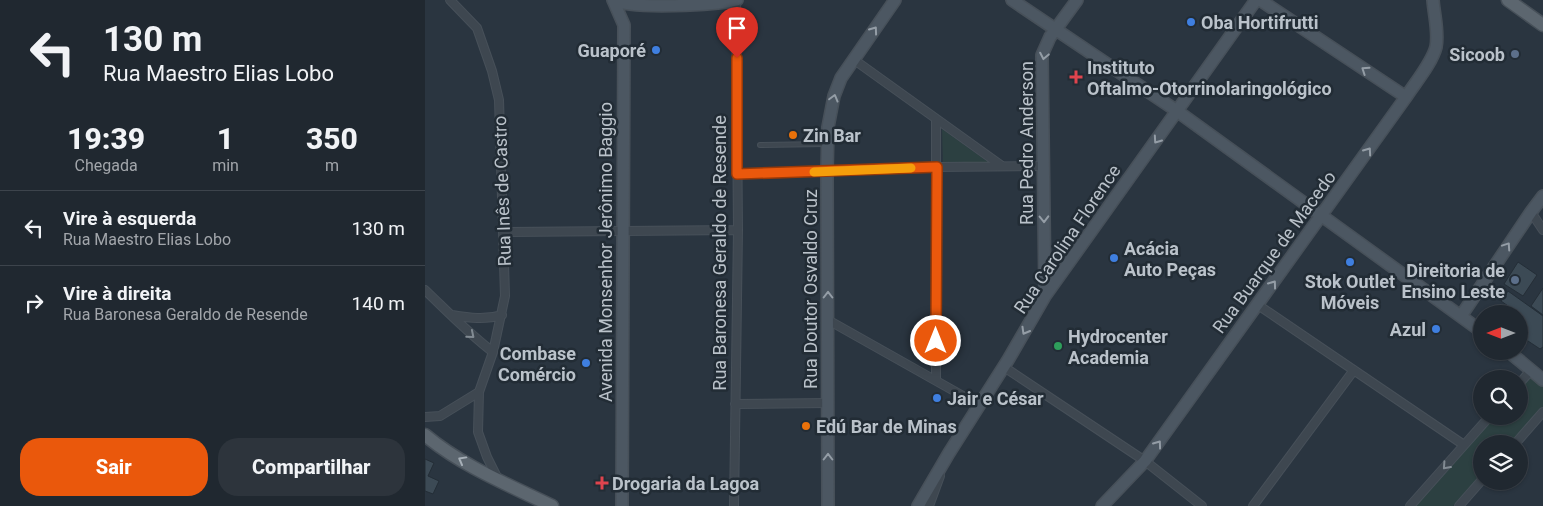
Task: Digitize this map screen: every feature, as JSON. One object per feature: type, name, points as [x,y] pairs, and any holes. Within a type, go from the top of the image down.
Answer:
[{"type":"main road","name":"Rua Baronesa Geraldo de Resende","points":[[614,0],[628,5],[721,3],[737,0]]},
{"type":"main road","name":"Avenida Monsenhor Jerônimo Baggio","points":[[614,0],[624,25],[622,506]]},
{"type":"main road","name":"Rua Doutor Osvaldo Cruz","points":[[828,506],[828,127],[834,96],[841,78],[895,0]]},
{"type":"main road","points":[[1012,0],[1177,111],[1473,325]]},
{"type":"main road","name":"Rua Pedro Anderson","points":[[1045,296],[1042,55],[1055,30],[1077,0]]},
{"type":"main road","name":"Rua Carolina Florence","points":[[918,506],[949,453],[1004,367],[1045,296],[1256,0]]},
{"type":"main road","points":[[1260,0],[1406,97]]},
{"type":"main road","name":"Rua Buarque de Macedo","points":[[1102,506],[1145,462],[1406,97],[1433,55],[1436,46],[1437,37],[1433,0]]},
{"type":"main road","points":[[1508,0],[1543,25]]},
{"type":"main road","points":[[624,25],[633,12],[654,4]]},
{"type":"main road","points":[[1461,316],[1543,197]]},
{"type":"main road","points":[[1519,360],[1543,380]]},
{"type":"main road","points":[[425,435],[442,449],[552,506]]},
{"type":"street","name":"Rua Inês de Castro","points":[[450,0],[477,28],[492,71],[499,100],[505,296],[493,352],[479,392],[478,432],[487,458],[499,480]]},
{"type":"street","name":"Rua Baronesa Geraldo de Resende","points":[[734,506],[738,230],[737,0]]},
{"type":"street","points":[[853,60],[1002,166]]},
{"type":"street","points":[[936,380],[937,120]]},
{"type":"street","points":[[737,174],[937,167],[1043,166]]},
{"type":"street","points":[[1531,212],[1543,230]]},
{"type":"street","points":[[503,232],[738,230]]},
{"type":"street","points":[[425,290],[453,315],[464,329],[493,352]]},
{"type":"street","points":[[1258,305],[1464,445]]},
{"type":"street","points":[[453,315],[475,319],[502,315]]},
{"type":"street","points":[[828,320],[979,405]]},
{"type":"street","points":[[1004,367],[1145,462],[1203,506]]},
{"type":"street","points":[[1253,506],[1354,370]]},
{"type":"street","points":[[1528,374],[1532,370]]},
{"type":"street","points":[[425,417],[440,416],[479,392]]},
{"type":"street","points":[[735,404],[828,403]]},
{"type":"street","points":[[1523,435],[1543,412]]},
{"type":"street","points":[[1410,506],[1482,425]]},
{"type":"street","points":[[929,506],[949,453]]},
{"type":"street","points":[[1459,506],[1473,490]]},
{"type":"lane","points":[[760,145],[828,144]]},
{"type":"green space","points":[[942,129],[988,162],[943,162]]},
{"type":"green space","points":[[1532,369],[1543,382],[1543,408],[1528,424],[1528,374]]},
{"type":"green space","points":[[1483,425],[1527,425],[1518,435],[1474,435]]},
{"type":"green space","points":[[1473,436],[1473,484],[1453,506],[1411,506]]},
{"type":"building","points":[[1518,262],[1537,275],[1523,296],[1504,284]]},
{"type":"building","points":[[1543,288],[1543,315],[1531,306]]},
{"type":"building","points":[[1508,291],[1528,305],[1507,305],[1501,301]]},
{"type":"building","points":[[1528,305],[1543,316],[1543,347],[1540,349],[1528,341]]},
{"type":"building","points":[[425,459],[434,463],[428,476],[439,481],[433,494],[425,491]]},
{"type":"slow traffic","points":[[814,172],[911,168]]},
{"type":"place","name":"Oba Hortifrutti","points":[[1191,22]]},
{"type":"place","name":"Guaporé","points":[[656,50]]},
{"type":"place","name":"Sicoob","points":[[1515,54]]},
{"type":"place","name":"Instituto Oftalmo-Otorrinolaringológico","points":[[1076,77]]},
{"type":"place","name":"Zin Bar","points":[[793,135]]},
{"type":"place","name":"Acácia Auto Peças","points":[[1114,258]]},
{"type":"place","name":"Stok Outlet Móveis","points":[[1350,262]]},
{"type":"place","name":"Direitoria de Ensino Leste","points":[[1515,280]]},
{"type":"place","name":"Azul","points":[[1436,329]]},
{"type":"place","name":"Hydrocenter Academia","points":[[1058,346]]},
{"type":"place","name":"Combase Comércio","points":[[586,363]]},
{"type":"place","name":"Jair e César","points":[[937,398]]},
{"type":"place","name":"Edú Bar de Minas","points":[[806,426]]},
{"type":"place","name":"Drogaria da Lagoa","points":[[602,483]]},
{"type":"route","points":[[737,58],[737,174],[937,167],[936,341]]}]
